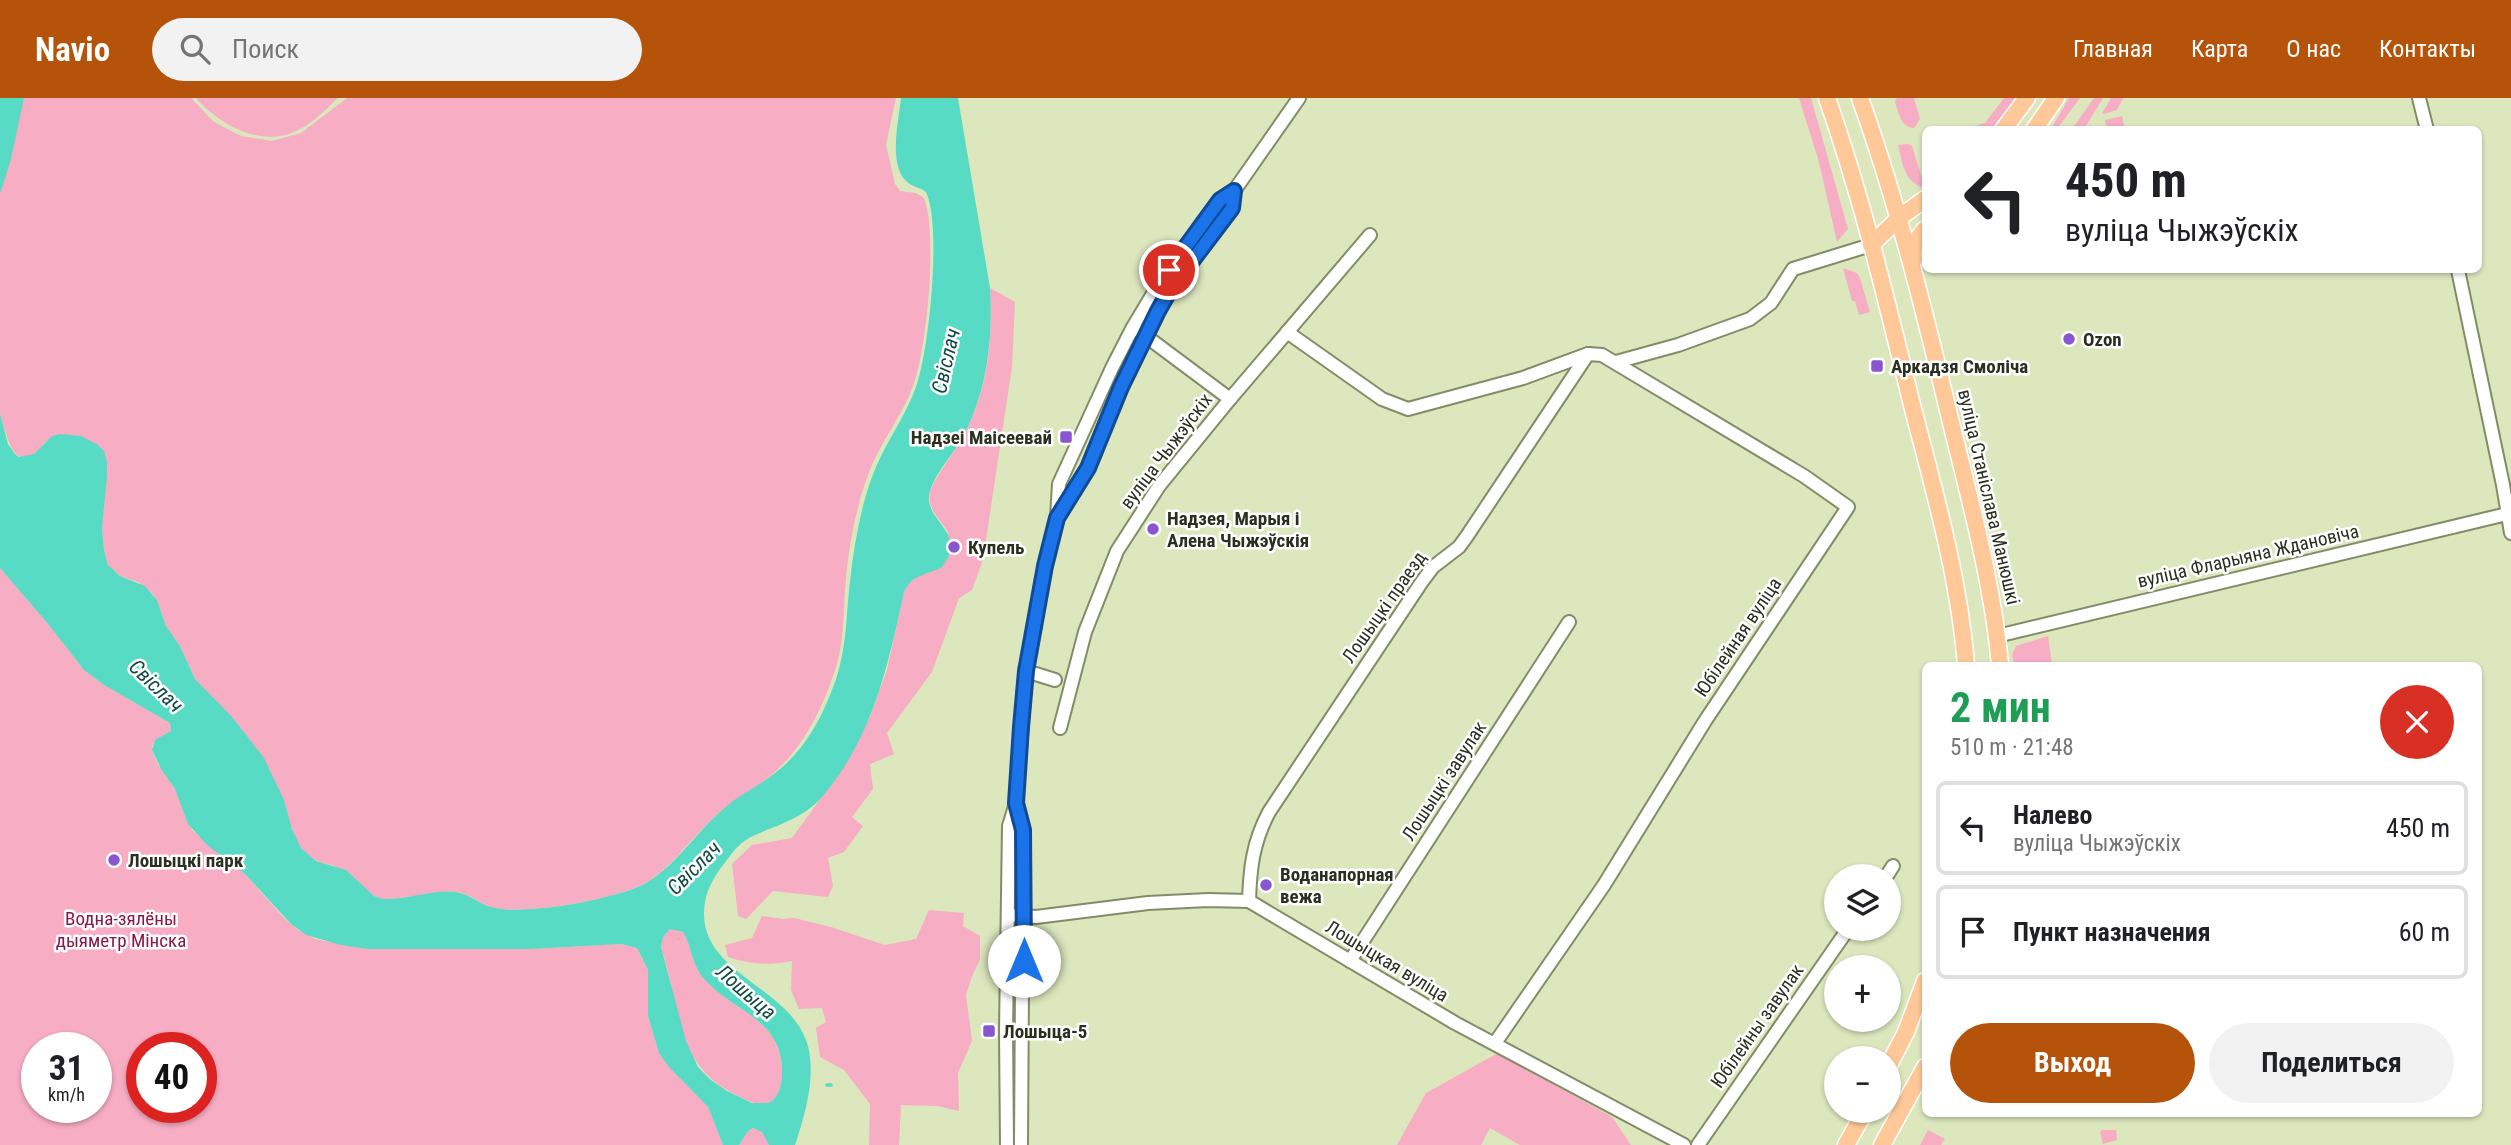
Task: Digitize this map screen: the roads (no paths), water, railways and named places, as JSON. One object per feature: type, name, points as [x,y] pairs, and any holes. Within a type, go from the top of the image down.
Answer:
[{"type":"main road","points":[[1827,98],[1871,245],[1946,540],[1966,662]]},
{"type":"main road","name":"вуліца Станіслава Манюшкі","points":[[1860,98],[1915,273],[1978,534],[2000,662]]},
{"type":"main road","points":[[2006,126],[2027,98]]},
{"type":"main road","points":[[2037,126],[2056,98]]},
{"type":"main road","points":[[1871,245],[1899,218],[1922,201]]},
{"type":"main road","points":[[1915,273],[1913,253],[1922,233]]},
{"type":"main road","points":[[1899,1046],[1922,989]]},
{"type":"main road","points":[[1882,1145],[1922,1072]]},
{"type":"main road","points":[[1846,1145],[1858,1123]]},
{"type":"street","points":[[1007,1145],[1009,826],[1016,803],[1026,671],[1045,566],[1057,518],[1059,484],[1112,368],[1160,282],[1220,200],[1234,191],[1299,98]]},
{"type":"street","points":[[2419,98],[2426,126]]},
{"type":"street","points":[[1057,518],[1088,468],[1145,335],[1170,290],[1232,208],[1234,191]]},
{"type":"street","name":"вуліца Чыжэўскіх","points":[[1060,728],[1086,632],[1117,551],[1159,486],[1230,398],[1370,235]]},
{"type":"street","points":[[1616,362],[1678,345],[1750,319],[1771,303],[1793,269],[1871,245]]},
{"type":"street","points":[[2459,273],[2511,533]]},
{"type":"street","points":[[1133,327],[1230,398]]},
{"type":"street","points":[[1287,331],[1382,399],[1408,409],[1523,378],[1588,354]]},
{"type":"street","name":"Юбілейная вуліца","points":[[1495,1043],[1604,885],[1705,721],[1849,507],[1804,476],[1616,362],[1602,355],[1588,354]]},
{"type":"street","name":"Лошыцкі праезд","points":[[1249,901],[1252,853],[1258,833],[1269,812],[1421,583],[1433,567],[1459,547],[1468,536],[1588,354]]},
{"type":"street","name":"вуліца Фларыяна Ждановіча","points":[[1997,636],[2507,514]]},
{"type":"street","name":"Лошыцкі завулак","points":[[1350,961],[1569,622]]},
{"type":"street","points":[[1026,671],[1055,680]]},
{"type":"street","points":[[1016,803],[1023,830],[1021,1145]]},
{"type":"street","name":"Лошыцкая вуліца","points":[[1008,915],[1058,915],[1148,903],[1249,901],[1455,1023],[1684,1145]]},
{"type":"street","name":"Юбілейны завулак","points":[[1698,1145],[1840,941]]},
{"type":"water","points":[[0,98],[24,98],[11,159],[0,194]]},
{"type":"water","points":[[901,98],[958,98],[990,288],[986,366],[970,422],[930,491],[932,511],[951,545],[949,556],[941,568],[915,579],[904,592],[892,647],[876,700],[854,750],[840,774],[814,805],[797,817],[740,844],[717,873],[707,893],[705,926],[714,946],[728,963],[783,1007],[798,1025],[808,1046],[811,1071],[808,1096],[795,1145],[769,1145],[762,1132],[753,1128],[739,1145],[723,1145],[708,1107],[659,1053],[648,1016],[648,970],[637,948],[621,944],[532,949],[367,949],[341,945],[306,935],[291,924],[245,874],[206,844],[188,824],[175,789],[152,750],[155,740],[171,731],[170,723],[104,685],[84,670],[0,568],[0,413],[8,444],[19,457],[34,454],[52,436],[60,434],[81,436],[104,451],[107,476],[102,528],[108,565],[120,576],[145,586],[157,600],[166,626],[180,646],[195,679],[232,717],[264,758],[284,800],[292,829],[301,848],[316,861],[346,870],[374,896],[383,899],[456,892],[490,907],[510,910],[572,904],[633,889],[657,875],[717,815],[794,756],[812,732],[837,676],[844,641],[853,555],[864,502],[872,477],[916,387],[929,319],[933,259],[931,208],[926,192],[906,181],[897,164],[896,141]],"holes":[[[670,929],[683,932],[697,968],[705,980],[717,992],[756,1019],[775,1041],[781,1056],[782,1079],[777,1095],[769,1103],[752,1103],[727,1091],[698,1067],[686,1041],[661,947],[663,937]]]},
{"type":"place","name":"Ozon","points":[[2069,339]]},
{"type":"place","name":"Аркадзя Смоліча","points":[[1877,366]]},
{"type":"place","name":"Надзеі Маісеевай","points":[[1066,437]]},
{"type":"place","name":"Надзея, Марыя і Алена Чыжэўскія","points":[[1153,529]]},
{"type":"place","name":"Купель","points":[[954,547]]},
{"type":"place","name":"Лошыцкі парк","points":[[114,860]]},
{"type":"place","name":"Воданапорная вежа","points":[[1266,885]]},
{"type":"place","name":"Лошыца-5","points":[[989,1031]]},
{"type":"water label","name":"Свіслач","points":[[946,361]]},
{"type":"water label","name":"Свіслач","points":[[156,686]]},
{"type":"water label","name":"Свіслач","points":[[694,868]]},
{"type":"water label","name":"Лошыца","points":[[746,992]]},
{"type":"park label","name":"Водна-зялёны дыяметр Мінска","points":[[121,929]]}]
